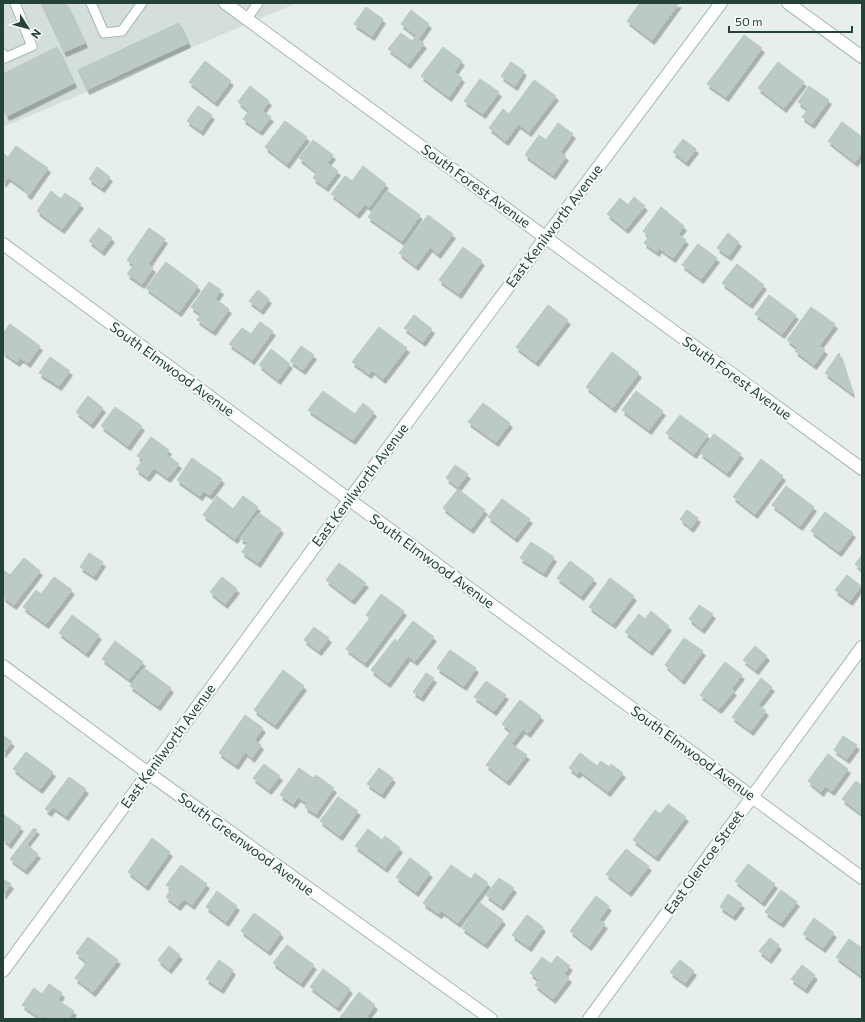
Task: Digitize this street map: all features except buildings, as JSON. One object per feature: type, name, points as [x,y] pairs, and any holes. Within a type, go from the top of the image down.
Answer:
[{"type":"street","name":"South Forest Avenue","points":[[226,3],[862,469]]},
{"type":"street","name":"East Kenilworth Avenue","points":[[3,971],[349,500],[721,3]]},
{"type":"street","points":[[788,3],[862,57]]},
{"type":"street","name":"South Elmwood Avenue","points":[[3,244],[862,878]]},
{"type":"street","name":"East Glencoe Street","points":[[589,1019],[862,647]]},
{"type":"street","name":"South Greenwood Avenue","points":[[3,666],[148,773],[491,1019]]},
{"type":"lane","points":[[3,54],[5,58],[32,46],[15,3]]},
{"type":"lane","points":[[91,3],[104,33],[122,31],[142,3]]},
{"type":"lane","points":[[247,18],[258,3]]},
{"type":"shaded area","points":[[3,3],[297,3],[3,127]]}]
